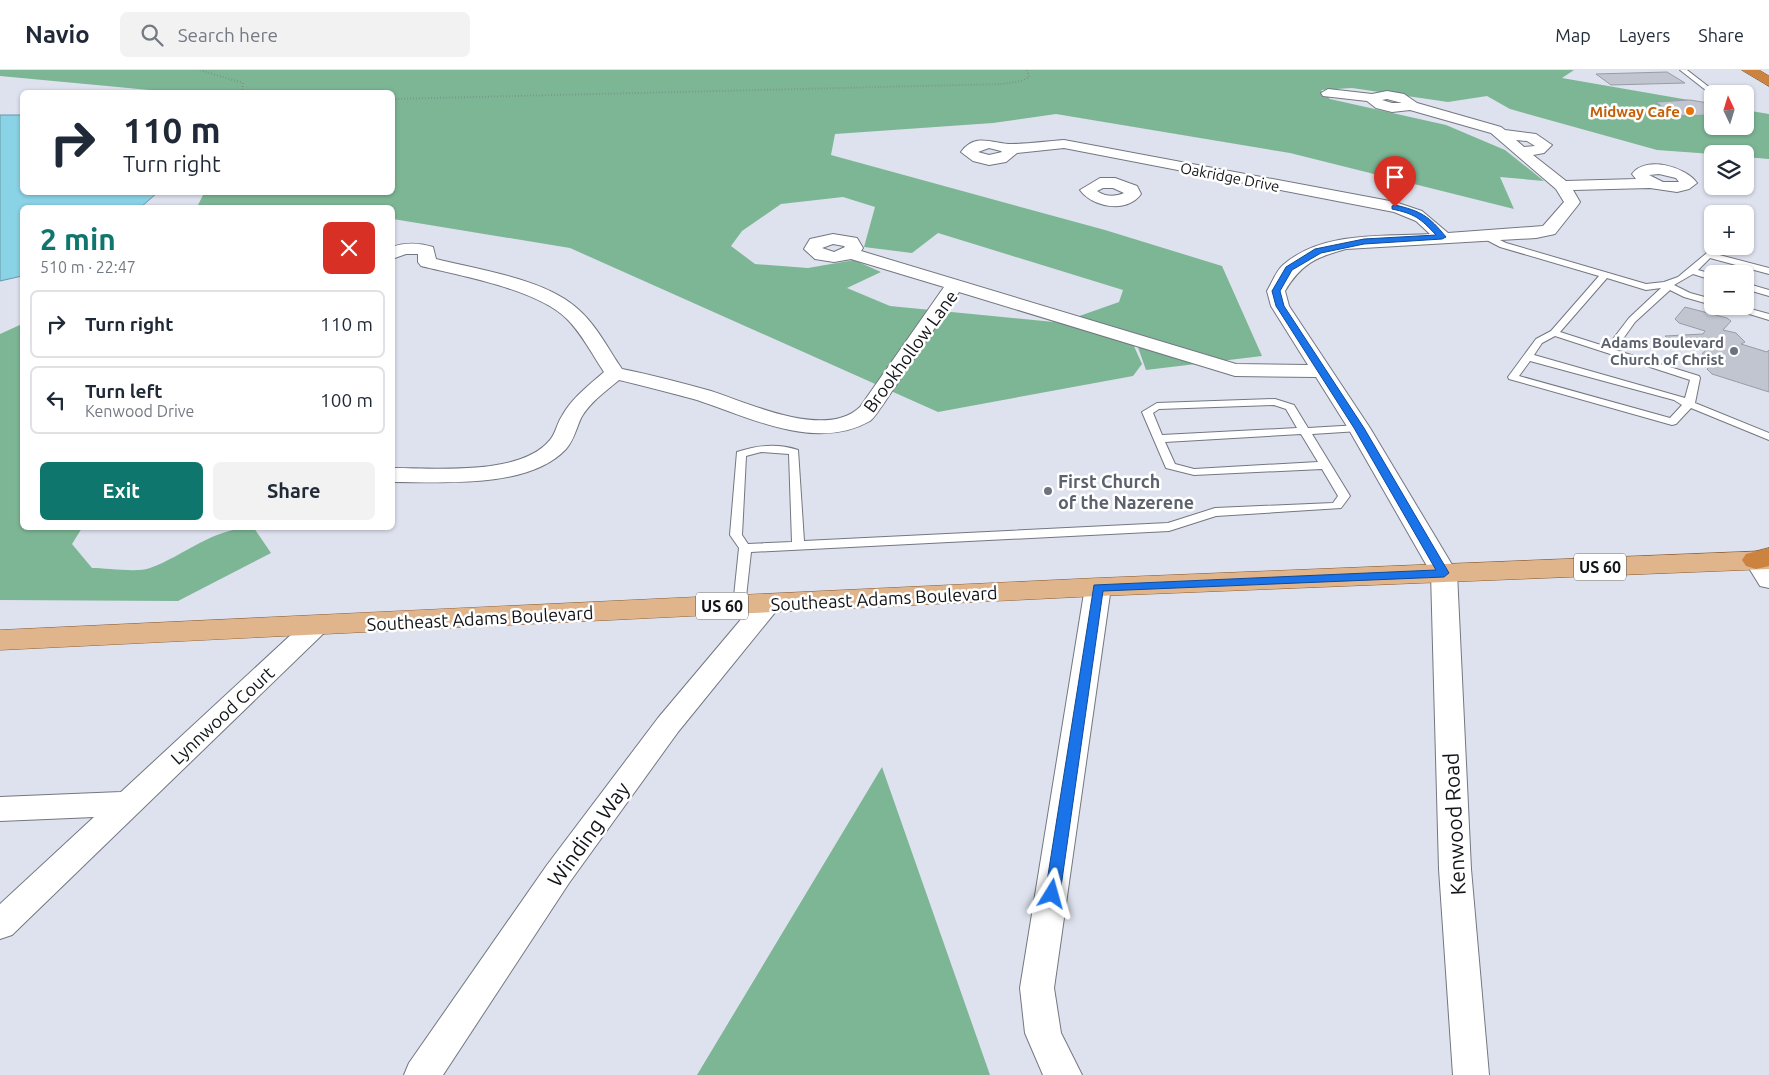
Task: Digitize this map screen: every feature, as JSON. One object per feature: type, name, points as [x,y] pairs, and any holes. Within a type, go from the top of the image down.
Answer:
[{"type":"highway","points":[[1749,70],[1769,82]]},
{"type":"main road","name":"Southeast Adams Boulevard","points":[[0,640],[1098,587],[1444,573],[1766,564]]},
{"type":"street","points":[[1328,93],[1374,98],[1381,95],[1399,96],[1408,100],[1410,105],[1496,130],[1544,173],[1562,186],[1572,202],[1549,230],[1536,233],[1346,244],[1318,251],[1289,269],[1276,291],[1280,306],[1359,428],[1444,573]]},
{"type":"street","points":[[1500,134],[1531,137],[1545,145],[1539,150],[1520,152]]},
{"type":"street","name":"Oakridge Drive","points":[[1008,149],[1064,144],[1415,212],[1424,218],[1442,237]]},
{"type":"street","points":[[1119,183],[1144,160]]},
{"type":"street","points":[[1562,186],[1651,182]]},
{"type":"street","points":[[395,252],[399,250],[419,248],[427,251],[427,262]]},
{"type":"street","points":[[850,253],[956,285]]},
{"type":"street","points":[[395,266],[427,262],[522,288],[550,299],[572,312],[615,373],[573,414],[559,445],[544,456],[527,464],[496,472],[395,475]]},
{"type":"street","name":"Brookhollow Lane","points":[[615,373],[705,396],[767,417],[802,425],[828,426],[845,422],[863,416],[876,402],[956,285],[1235,370],[1321,371]]},
{"type":"street","name":"Kenwood Road","points":[[1444,573],[1455,869],[1471,1075]]},
{"type":"street","points":[[1064,1075],[1052,1060],[1041,1032],[1037,988],[1098,587]]},
{"type":"street","name":"Winding Way","points":[[422,1075],[558,874],[754,605]]},
{"type":"street","name":"Lynnwood Court","points":[[0,925],[316,625]]},
{"type":"street","points":[[0,809],[128,804]]},
{"type":"lane","points":[[1683,70],[1704,86]]},
{"type":"lane","points":[[1484,235],[1503,245],[1646,287],[1668,286],[1687,295],[1704,300]]},
{"type":"lane","points":[[1609,351],[1632,320],[1668,286],[1692,271],[1708,255],[1769,272]]},
{"type":"lane","points":[[1692,271],[1704,275]]},
{"type":"lane","points":[[1554,332],[1695,378],[1689,404],[1672,422],[1513,377],[1539,341],[1554,332],[1605,275]]},
{"type":"lane","points":[[1754,289],[1769,293]]},
{"type":"lane","points":[[1754,313],[1769,317]]},
{"type":"lane","points":[[1528,357],[1678,398],[1769,437]]},
{"type":"lane","points":[[745,548],[1169,527],[1214,512],[1337,506],[1344,496],[1290,407],[1275,402],[1157,406],[1147,412],[1170,466],[1194,472],[1325,466]]},
{"type":"lane","points":[[1158,439],[1359,428]]},
{"type":"lane","points":[[754,605],[745,548],[736,535],[742,454],[750,450],[785,448],[794,452],[798,545]]},
{"type":"path","points":[[200,70],[243,83],[242,90]]},
{"type":"path","points":[[395,99],[1003,84],[1025,80],[1028,77],[1027,70]]},
{"type":"green space","points":[[0,70],[1574,70],[1562,78],[1704,103],[1704,135],[1754,135],[1754,112],[1769,114],[1769,159],[1754,158],[1754,145],[1704,145],[1704,153],[1657,150],[1510,109],[1487,96],[1448,102],[1352,88],[1321,90],[1330,99],[1446,125],[1505,150],[1544,181],[1500,177],[1514,209],[1290,153],[1056,114],[993,123],[835,134],[831,155],[1105,230],[1222,266],[1262,356],[1146,370],[1134,336],[1068,320],[1119,302],[1123,290],[938,233],[912,253],[864,247],[875,207],[843,197],[781,204],[742,231],[731,246],[755,264],[808,268],[854,260],[881,272],[847,288],[890,306],[1084,325],[1133,344],[1142,364],[1133,376],[938,412],[570,248],[395,219],[395,205],[198,205],[203,195],[395,195],[395,90],[150,90],[0,76]]},
{"type":"green space","points":[[20,325],[20,530],[81,530],[72,544],[92,568],[130,570],[150,568],[213,537],[235,530],[255,530],[271,553],[178,601],[0,600],[0,334]]},
{"type":"green space","points":[[882,767],[990,1075],[697,1075]]},
{"type":"water","points":[[0,115],[20,115],[20,195],[155,195],[143,205],[20,205],[20,276],[0,281]]},
{"type":"building","points":[[1667,72],[1685,83],[1611,85],[1596,74]]},
{"type":"building","name":"Midway Cafe","points":[[1690,100],[1704,102],[1704,115],[1674,116],[1656,102]]},
{"type":"building","name":"Adams Boulevard Church of Christ","points":[[1685,307],[1704,312],[1704,315],[1727,318],[1731,321],[1723,330],[1736,333],[1745,342],[1741,344],[1767,352],[1769,350],[1769,392],[1712,374],[1707,369],[1718,359],[1702,354],[1709,346],[1706,343],[1674,344],[1665,336],[1703,334],[1705,331],[1679,323],[1675,319]]},
{"type":"place","name":"Midway Cafe","points":[[1690,111]]},
{"type":"place","name":"Adams Boulevard Church of Christ","points":[[1734,351]]},
{"type":"place","name":"First Church of the Nazerene","points":[[1048,491]]},
{"type":"route","points":[[1052,894],[1098,587],[1444,573],[1359,428],[1280,306],[1276,291],[1281,279],[1289,269],[1318,251],[1364,241],[1442,237],[1424,218],[1415,212],[1395,207]]}]
